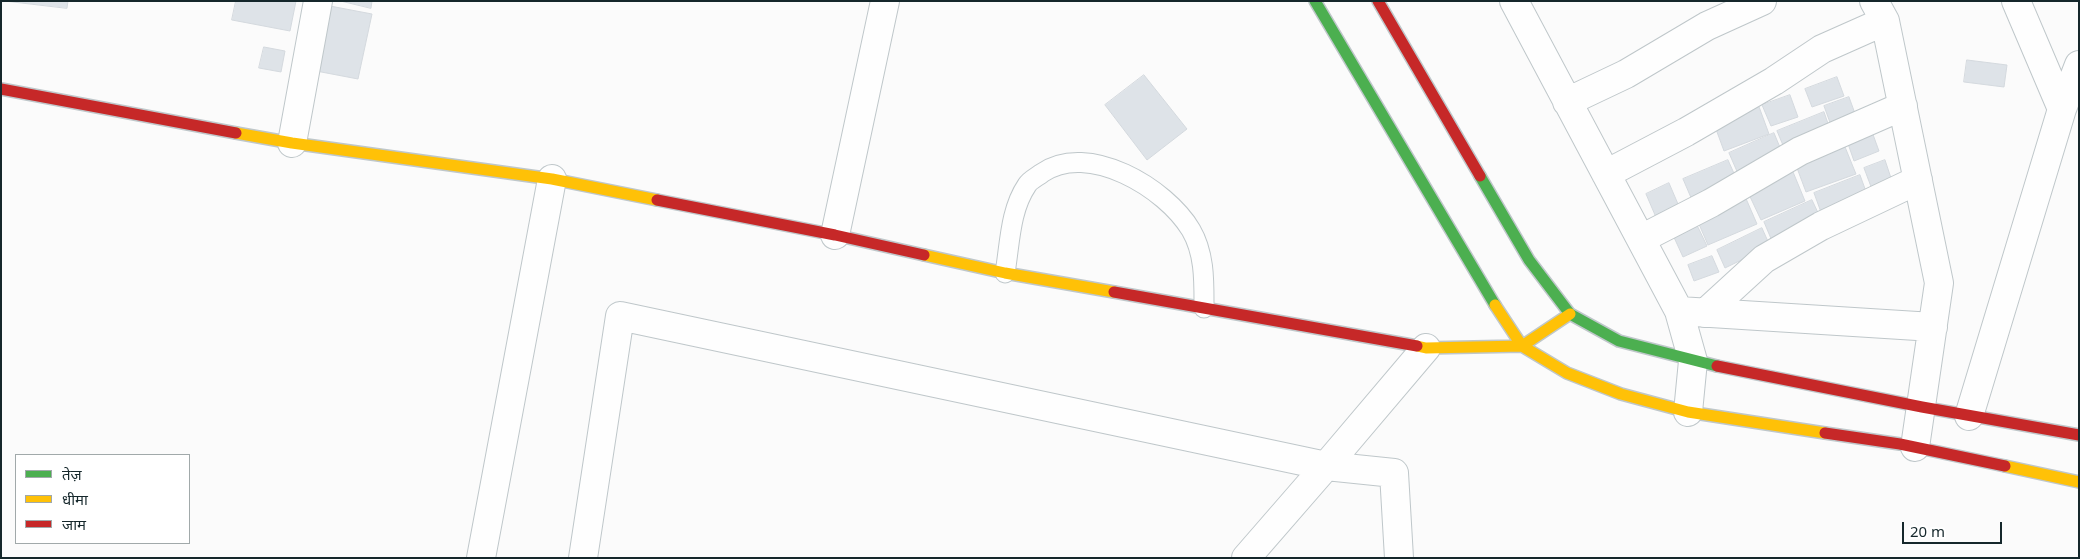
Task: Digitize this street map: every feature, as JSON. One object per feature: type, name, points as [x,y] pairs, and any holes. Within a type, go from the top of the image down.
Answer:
[{"type":"main road","points":[[1315,1],[1482,286],[1522,346],[1568,373],[1621,394],[1688,412],[1914,447],[2079,482]]},
{"type":"main road","points":[[1378,1],[1529,260],[1570,314],[1620,341],[1693,361],[1922,407],[2079,435]]},
{"type":"main road","points":[[1,89],[292,143],[552,179],[835,235],[1005,273],[1426,348],[1522,346],[1570,314]]},
{"type":"street","points":[[292,143],[318,1]]},
{"type":"street","points":[[835,235],[885,1]]},
{"type":"street","points":[[1514,1],[1641,239],[1692,312],[1693,361],[1688,412]]},
{"type":"street","points":[[1567,102],[1626,74],[1707,26],[1762,1]]},
{"type":"street","points":[[2016,1],[2062,109]]},
{"type":"street","points":[[1606,174],[1686,132],[1774,81],[1880,11],[1903,106],[1939,283],[1922,407],[1914,447]]},
{"type":"street","points":[[1970,416],[2062,109],[2079,65]]},
{"type":"street","points":[[1641,239],[1711,203],[1800,151],[1903,106]]},
{"type":"street","points":[[481,558],[552,179]]},
{"type":"street","points":[[1692,312],[1764,259],[1821,226],[1918,180]]},
{"type":"street","points":[[1692,312],[1933,327]]},
{"type":"street","points":[[583,558],[620,316],[1326,466],[1394,473],[1399,558]]},
{"type":"street","points":[[1246,558],[1426,348]]},
{"type":"lane","points":[[1005,273],[1015,209],[1028,183],[1052,166],[1079,162],[1106,166],[1138,180],[1169,204],[1192,230],[1204,266],[1204,308]]},
{"type":"building","points":[[5,1],[68,1],[67,8]]},
{"type":"building","points":[[236,1],[296,1],[290,31],[232,20]]},
{"type":"building","points":[[341,1],[372,1],[371,8]]},
{"type":"building","points":[[330,6],[372,14],[358,79],[316,71]]},
{"type":"building","points":[[264,47],[285,51],[281,72],[259,68]]},
{"type":"building","points":[[1967,60],[2007,65],[2004,87],[1964,82]]},
{"type":"building","points":[[1144,75],[1187,129],[1147,160],[1105,105]]},
{"type":"building","points":[[1837,77],[1844,96],[1812,107],[1805,89]]},
{"type":"building","points":[[1790,95],[1798,117],[1771,126],[1762,105]]},
{"type":"building","points":[[1849,97],[1857,119],[1832,128],[1824,106]]},
{"type":"building","points":[[1758,104],[1769,134],[1724,151],[1713,121]]},
{"type":"building","points":[[1824,112],[1831,132],[1785,150],[1777,131]]},
{"type":"building","points":[[1871,129],[1879,151],[1854,161],[1846,138]]},
{"type":"building","points":[[1774,133],[1784,157],[1739,176],[1729,153]]},
{"type":"building","points":[[1843,142],[1856,174],[1806,192],[1794,160]]},
{"type":"building","points":[[1728,160],[1737,180],[1692,200],[1683,179]]},
{"type":"building","points":[[1885,160],[1893,184],[1873,192],[1864,168]]},
{"type":"building","points":[[1791,167],[1805,201],[1761,220],[1745,186]]},
{"type":"building","points":[[1860,175],[1868,197],[1822,215],[1814,193]]},
{"type":"building","points":[[1669,183],[1681,211],[1658,222],[1646,194]]},
{"type":"building","points":[[1744,194],[1757,224],[1708,245],[1695,215]]},
{"type":"building","points":[[1812,200],[1821,219],[1772,241],[1764,222]]},
{"type":"building","points":[[1696,223],[1707,246],[1683,257],[1672,233]]},
{"type":"building","points":[[1762,228],[1770,246],[1725,268],[1717,250]]},
{"type":"building","points":[[1712,256],[1719,272],[1694,281],[1688,265]]},
{"type":"traffic: fast","points":[[1315,1],[1495,305]]},
{"type":"traffic: fast","points":[[1480,176],[1529,260],[1570,314],[1619,341],[1717,366]]},
{"type":"traffic: slow","points":[[236,133],[292,143],[552,179],[657,200]]},
{"type":"traffic: slow","points":[[924,255],[1005,273],[1114,292]]},
{"type":"traffic: slow","points":[[1495,305],[1522,346],[1567,373],[1621,394],[1688,412],[1825,433]]},
{"type":"traffic: slow","points":[[1417,346],[1426,348],[1522,346],[1570,314]]},
{"type":"traffic: slow","points":[[2005,466],[2079,482]]},
{"type":"traffic: jam","points":[[1378,1],[1480,176]]},
{"type":"traffic: jam","points":[[1,89],[236,133]]},
{"type":"traffic: jam","points":[[657,200],[835,235],[924,255]]},
{"type":"traffic: jam","points":[[1114,292],[1417,346]]},
{"type":"traffic: jam","points":[[1717,366],[1922,407],[2079,435]]},
{"type":"traffic: jam","points":[[1825,433],[1900,444],[2005,466]]}]
